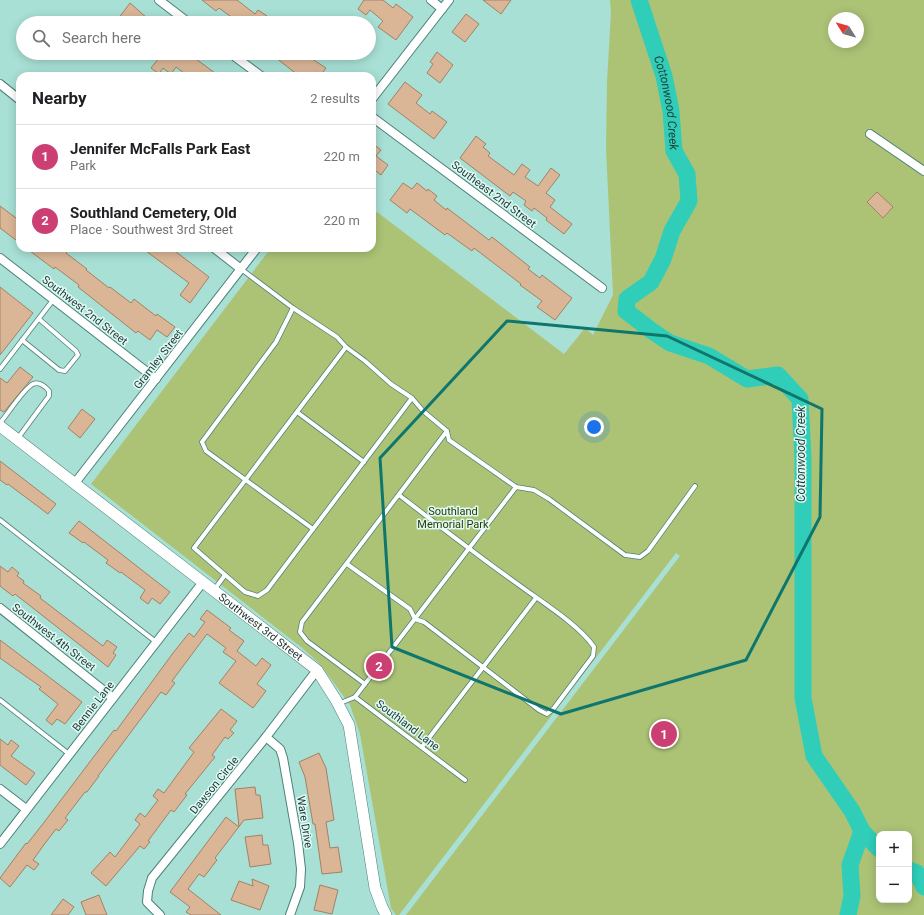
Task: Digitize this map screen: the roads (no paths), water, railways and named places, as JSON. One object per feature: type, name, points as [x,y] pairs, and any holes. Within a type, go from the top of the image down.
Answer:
[{"type":"street","points":[[158,0],[180,16]]},
{"type":"street","points":[[431,0],[442,9]]},
{"type":"street","points":[[376,94],[449,0]]},
{"type":"street","points":[[240,60],[256,72]]},
{"type":"street","points":[[0,84],[16,97]]},
{"type":"street","name":"Southeast 2nd Street","points":[[376,120],[602,288]]},
{"type":"street","points":[[870,134],[924,171]]},
{"type":"street","points":[[219,252],[241,269]]},
{"type":"street","name":"Gramley Street","points":[[75,483],[254,252]]},
{"type":"street","name":"Southwest 2nd Street","points":[[0,258],[156,379]]},
{"type":"street","name":"Southwest 3rd Street","points":[[0,424],[17,439],[317,670],[349,725],[375,888],[386,915]]},
{"type":"street","name":"Bennie Lane","points":[[0,844],[203,582]]},
{"type":"street","name":"Southwest 4th Street","points":[[0,608],[113,698]]},
{"type":"street","name":"Dawson Circle","points":[[160,915],[147,902],[148,891],[152,878],[266,737],[317,670]]},
{"type":"street","name":"Ware Drive","points":[[266,737],[280,749],[283,758],[298,843],[301,869],[300,887],[290,915]]},
{"type":"street","points":[[0,789],[26,809]]},
{"type":"lane","points":[[241,269],[337,337],[346,347],[365,361],[391,384],[412,398],[424,411],[447,431],[450,440],[516,487],[534,490],[556,503],[625,555],[640,558],[648,551],[695,486]]},
{"type":"lane","points":[[0,369],[53,300]]},
{"type":"lane","points":[[294,308],[276,342],[202,442],[206,451],[313,529]]},
{"type":"lane","points":[[22,340],[59,370],[65,371],[78,355],[76,351],[39,319]]},
{"type":"lane","points":[[346,347],[194,548],[245,592],[258,596],[267,590],[412,398]]},
{"type":"lane","points":[[0,424],[27,389],[33,384],[38,383],[46,387],[49,391],[49,396],[17,439]]},
{"type":"lane","points":[[297,412],[364,462]]},
{"type":"lane","points":[[365,684],[307,641],[300,632],[302,622],[447,431]]},
{"type":"lane","points":[[338,704],[355,697],[516,487]]},
{"type":"lane","points":[[399,495],[561,616],[589,639],[594,648],[593,656],[554,708],[547,714],[539,710],[424,622],[414,619]]},
{"type":"lane","points":[[0,520],[156,642]]},
{"type":"lane","points":[[347,564],[410,609],[414,619]]},
{"type":"lane","points":[[214,590],[225,575]]},
{"type":"lane","points":[[422,747],[536,598]]},
{"type":"lane","name":"Southland Lane","points":[[355,697],[465,780]]},
{"type":"lane","points":[[0,700],[69,754]]},
{"type":"waterway","name":"Cottonwood Creek","points":[[639,0],[664,76],[671,111],[674,151],[687,174],[689,201],[672,231],[663,259],[651,282],[627,299],[626,311],[670,343],[709,356],[747,379],[778,375],[800,399],[803,459],[803,698],[814,756],[852,811],[862,831],[850,865],[852,896],[848,915]]},
{"type":"waterway","points":[[862,831],[876,846]]},
{"type":"waterway","points":[[912,871],[917,873],[924,887]]},
{"type":"place","name":"Southland Cemetery, Old","points":[[379,666]]},
{"type":"place","name":"Jennifer McFalls Park East","points":[[664,734]]},
{"type":"park label","name":"Southland Memorial Park","points":[[453,517]]}]
